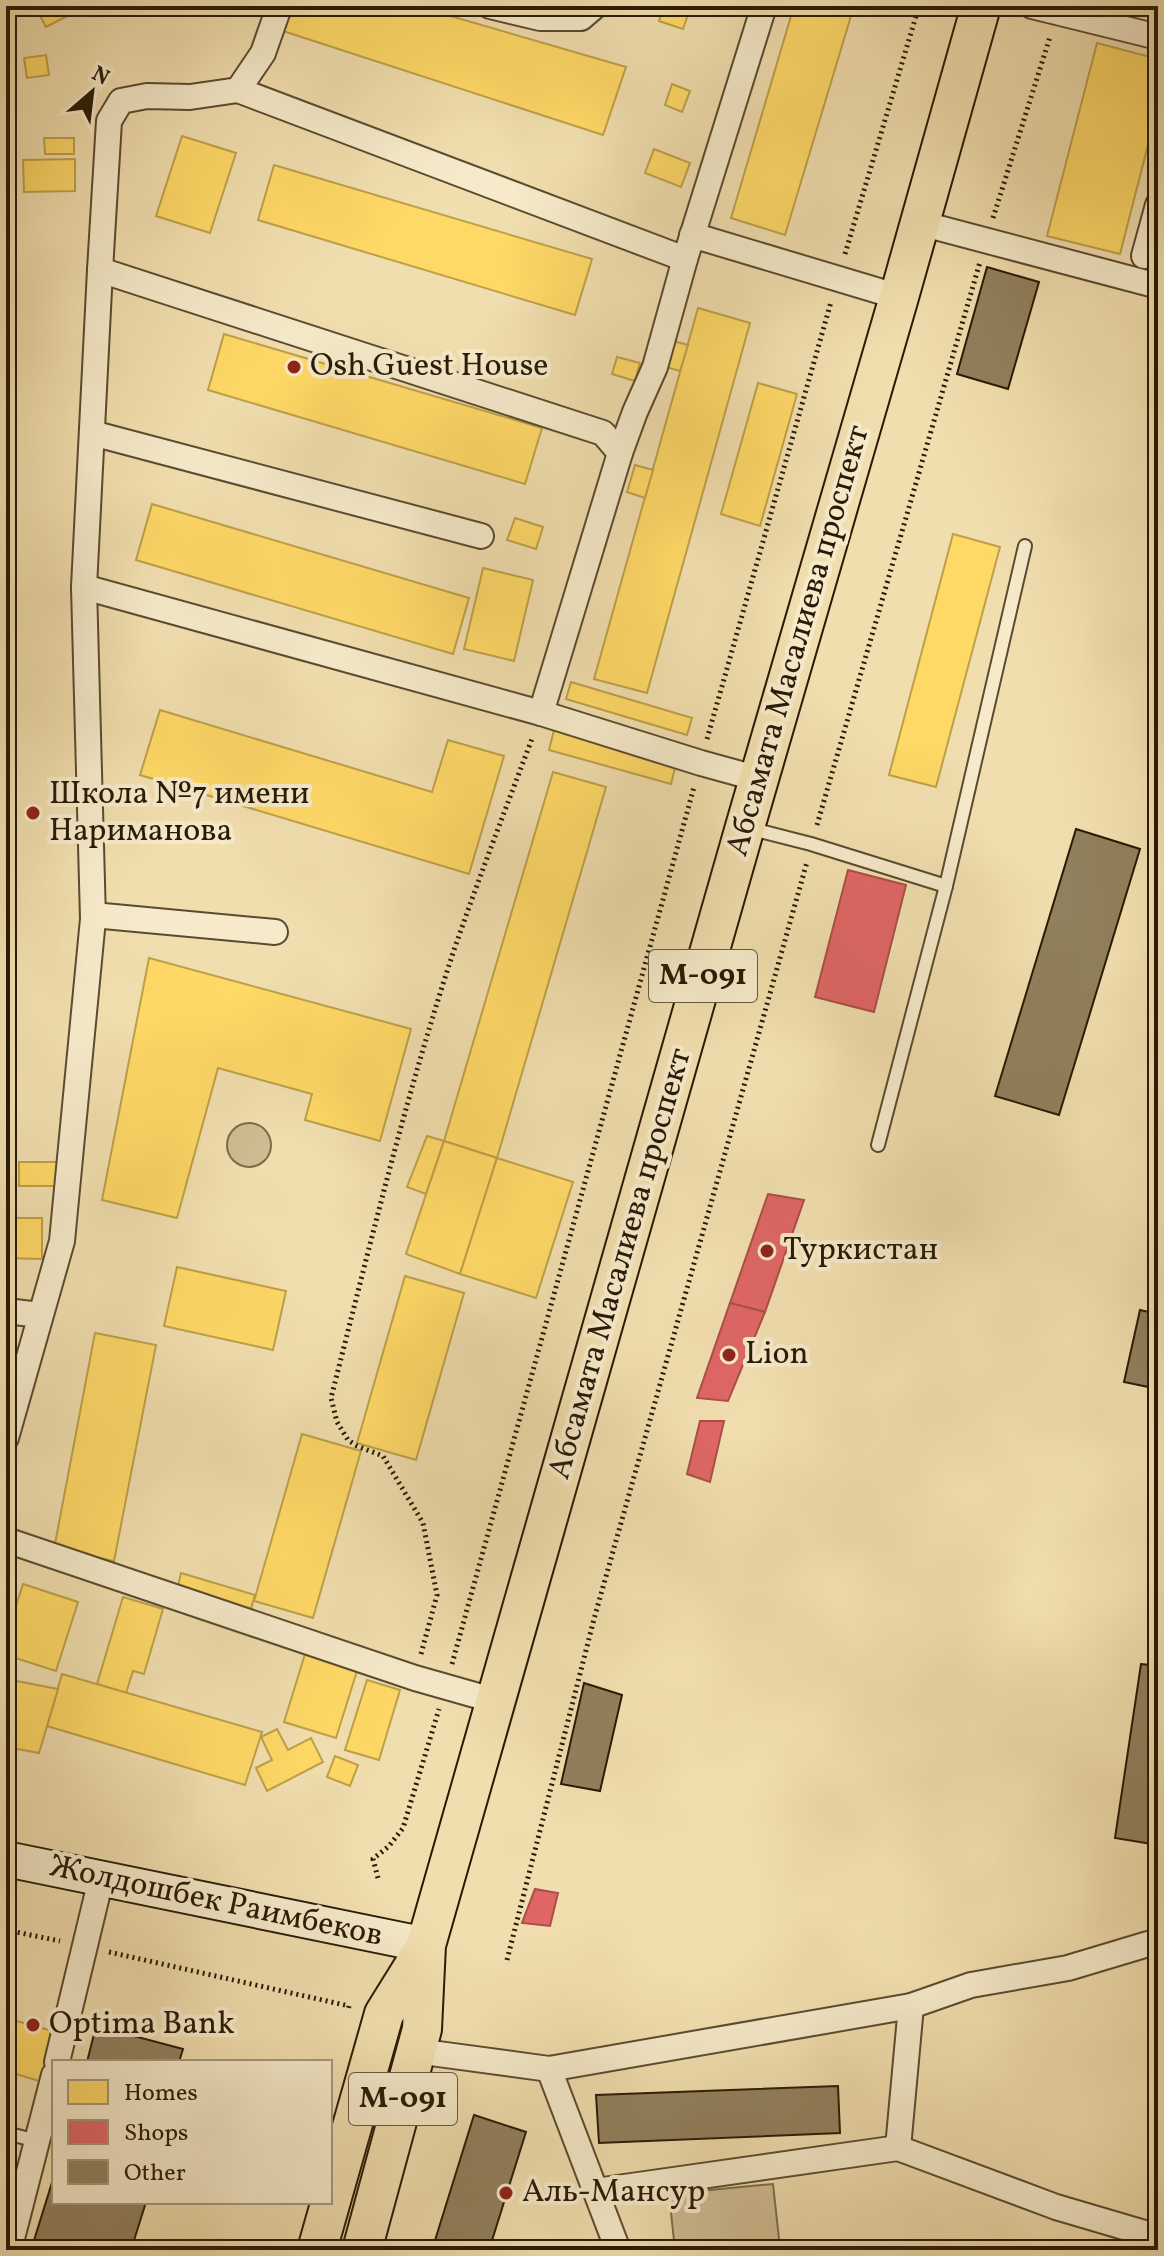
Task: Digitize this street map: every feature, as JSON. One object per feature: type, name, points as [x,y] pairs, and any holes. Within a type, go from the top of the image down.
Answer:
[{"type":"main road","name":"Абсамата Масалиева проспект","points":[[362,2250],[422,2029],[426,1945],[981,6]]},
{"type":"main road","name":"Жолдошбек Раимбеков","points":[[6,1859],[426,1945]]},
{"type":"main road","name":"М-091","points":[[332,2197],[384,2014],[426,1945]]},
{"type":"main road","name":"М-091","points":[[317,2250],[330,2204]]},
{"type":"street","points":[[238,90],[263,53],[277,6]]},
{"type":"street","points":[[490,6],[540,18],[581,18],[595,6]]},
{"type":"street","points":[[541,713],[620,453],[655,367],[692,235],[764,6]]},
{"type":"street","points":[[1032,6],[1158,37]]},
{"type":"street","points":[[6,1438],[62,1241],[93,915],[84,587],[109,121],[121,101],[147,96],[190,97],[238,90],[685,259]]},
{"type":"street","points":[[1144,256],[1158,205]]},
{"type":"street","points":[[920,223],[1158,286]]},
{"type":"street","points":[[692,235],[899,297]]},
{"type":"street","points":[[100,270],[603,433],[620,453]]},
{"type":"street","points":[[92,433],[481,536]]},
{"type":"street","points":[[84,587],[541,713],[759,779]]},
{"type":"street","points":[[93,915],[275,932]]},
{"type":"street","points":[[6,1311],[40,1315]]},
{"type":"street","points":[[6,1540],[415,1678],[496,1701]]},
{"type":"street","points":[[58,2060],[101,1879]]},
{"type":"street","points":[[416,2051],[549,2069],[911,2006],[971,1985],[1068,1968],[1158,1943]]},
{"type":"street","points":[[898,2148],[911,2006]]},
{"type":"street","points":[[549,2069],[618,2250]]},
{"type":"street","points":[[9,2250],[52,2083]]},
{"type":"street","points":[[596,2191],[898,2148],[1056,2207],[1158,2237]]},
{"type":"lane","points":[[878,1145],[946,886],[1025,546]]},
{"type":"lane","points":[[745,827],[946,886]]},
{"type":"lane","points":[[6,2133],[37,2141]]},
{"type":"path","points":[[378,1878],[373,1859],[389,1846],[403,1828],[445,1687],[701,763],[919,6]]},
{"type":"path","points":[[507,1960],[594,1619],[934,415]]},
{"type":"path","points":[[415,1678],[437,1595],[423,1523],[383,1456],[348,1440],[333,1411],[331,1398],[389,1174],[445,980],[541,713]]},
{"type":"path","points":[[6,1930],[349,2006]]},
{"type":"shaded area","points":[[249,1123],[265,1129],[271,1145],[265,1161],[249,1167],[233,1161],[227,1145],[233,1129]]},
{"type":"shaded area","points":[[773,2184],[780,2248],[675,2250],[669,2194]]},
{"type":"building: Homes","points":[[35,6],[87,6],[46,27]]},
{"type":"building: Homes","points":[[290,6],[416,6],[626,67],[603,135],[283,31]]},
{"type":"building: Homes","points":[[664,6],[691,6],[683,29],[659,21]]},
{"type":"building: Homes","points":[[794,6],[854,6],[785,235],[731,218]]},
{"type":"building: Homes","points":[[1097,43],[1158,59],[1158,106],[1120,254],[1047,236]]},
{"type":"building: Homes","points":[[46,55],[49,75],[27,78],[24,58]]},
{"type":"building: Homes","points":[[672,84],[690,91],[682,112],[665,105]]},
{"type":"building: Homes","points":[[182,136],[236,153],[210,233],[156,216]]},
{"type":"building: Homes","points":[[44,138],[74,138],[74,154],[45,154]]},
{"type":"building: Homes","points":[[654,149],[690,163],[681,187],[645,173]]},
{"type":"building: Homes","points":[[75,159],[75,191],[24,192],[23,160]]},
{"type":"building: Homes","points":[[274,165],[592,259],[575,315],[258,220]]},
{"type":"building: Homes","points":[[698,308],[750,323],[647,693],[594,679]]},
{"type":"building: Homes","points":[[224,334],[542,428],[525,484],[208,390]]},
{"type":"building: Homes","points":[[673,341],[688,345],[680,371],[666,367]]},
{"type":"building: Homes","points":[[617,357],[640,363],[635,381],[612,374]]},
{"type":"building: Homes","points":[[758,383],[797,394],[760,526],[721,514]]},
{"type":"building: Homes","points":[[635,465],[653,470],[645,498],[627,492]]},
{"type":"building: Homes","points":[[152,504],[469,598],[453,654],[136,560]]},
{"type":"building: Homes","points":[[515,518],[543,527],[536,549],[507,540]]},
{"type":"building: Homes","points":[[953,534],[1000,547],[936,787],[889,775]]},
{"type":"building: Homes","points":[[483,568],[533,580],[514,661],[464,649]]},
{"type":"building: Homes","points":[[571,682],[692,718],[687,735],[566,699]]},
{"type":"building: Homes","points":[[160,710],[432,792],[448,740],[504,756],[469,874],[140,775]]},
{"type":"building: Homes","points":[[554,730],[676,764],[671,784],[549,750]]},
{"type":"building: Homes","points":[[553,772],[606,787],[497,1158],[444,1141]]},
{"type":"building: Homes","points":[[149,958],[411,1029],[380,1141],[305,1120],[312,1094],[218,1068],[177,1218],[102,1200]]},
{"type":"building: Homes","points":[[427,1136],[444,1141],[426,1194],[407,1187]]},
{"type":"building: Homes","points":[[444,1141],[497,1158],[460,1274],[406,1254]]},
{"type":"building: Homes","points":[[497,1158],[573,1182],[536,1298],[460,1274]]},
{"type":"building: Homes","points":[[19,1162],[58,1162],[58,1186],[19,1186]]},
{"type":"building: Homes","points":[[6,1218],[42,1218],[42,1259],[6,1258]]},
{"type":"building: Homes","points":[[177,1267],[286,1291],[273,1350],[164,1326]]},
{"type":"building: Homes","points":[[405,1276],[464,1293],[416,1460],[357,1443]]},
{"type":"building: Homes","points":[[95,1333],[156,1345],[114,1561],[54,1549]]},
{"type":"building: Homes","points":[[302,1434],[361,1451],[313,1618],[254,1601]]},
{"type":"building: Homes","points":[[181,1573],[255,1595],[249,1615],[176,1594]]},
{"type":"building: Homes","points":[[23,1584],[78,1602],[56,1671],[6,1655],[6,1637]]},
{"type":"building: Homes","points":[[123,1597],[163,1609],[144,1674],[133,1671],[126,1693],[97,1684]]},
{"type":"building: Homes","points":[[305,1654],[357,1671],[336,1738],[284,1722]]},
{"type":"building: Homes","points":[[62,1674],[262,1732],[245,1785],[47,1726]]},
{"type":"building: Homes","points":[[6,1679],[58,1689],[39,1753],[6,1747]]},
{"type":"building: Homes","points":[[367,1680],[400,1690],[379,1760],[345,1750]]},
{"type":"building: Homes","points":[[277,1729],[288,1750],[311,1738],[323,1762],[267,1791],[256,1768],[272,1760],[261,1737]]},
{"type":"building: Homes","points":[[335,1756],[358,1765],[350,1786],[327,1777]]},
{"type":"building: Homes","points":[[6,2018],[56,2032],[42,2082],[6,2071]]},
{"type":"building: Shops","points":[[848,870],[906,885],[874,1012],[815,997]]},
{"type":"building: Shops","name":"Туркистан","points":[[768,1194],[804,1200],[765,1312],[730,1303]]},
{"type":"building: Shops","name":"Lion","points":[[730,1303],[765,1312],[728,1401],[697,1398]]},
{"type":"building: Shops","points":[[700,1421],[724,1421],[710,1482],[687,1474]]},
{"type":"building: Shops","points":[[535,1889],[558,1893],[550,1926],[522,1923]]},
{"type":"building: Other","points":[[987,267],[1039,282],[1008,389],[957,374]]},
{"type":"building: Other","points":[[1076,829],[1140,849],[1059,1115],[995,1096]]},
{"type":"building: Other","points":[[1140,1310],[1158,1314],[1158,1389],[1124,1382]]},
{"type":"building: Other","points":[[1141,1664],[1158,1666],[1158,1845],[1115,1838]]},
{"type":"building: Other","points":[[584,1683],[622,1695],[600,1791],[561,1784]]},
{"type":"building: Other","points":[[96,2026],[183,2049],[180,2060],[88,2060]]},
{"type":"building: Other","points":[[838,2086],[840,2133],[599,2143],[596,2095]]},
{"type":"building: Other","points":[[474,2115],[526,2132],[489,2250],[432,2250]]},
{"type":"building: Other","points":[[52,2182],[52,2204],[145,2204],[131,2250],[31,2250]]},
{"type":"place","name":"Osh Guest House","points":[[294,367]]},
{"type":"place","name":"Школа №7 имени Нариманова","points":[[33,813]]},
{"type":"place","name":"Туркистан","points":[[767,1251]]},
{"type":"place","name":"Lion","points":[[729,1355]]},
{"type":"place","name":"Optima Bank","points":[[33,2025]]},
{"type":"place","name":"Аль-Мансур","points":[[506,2193]]}]
